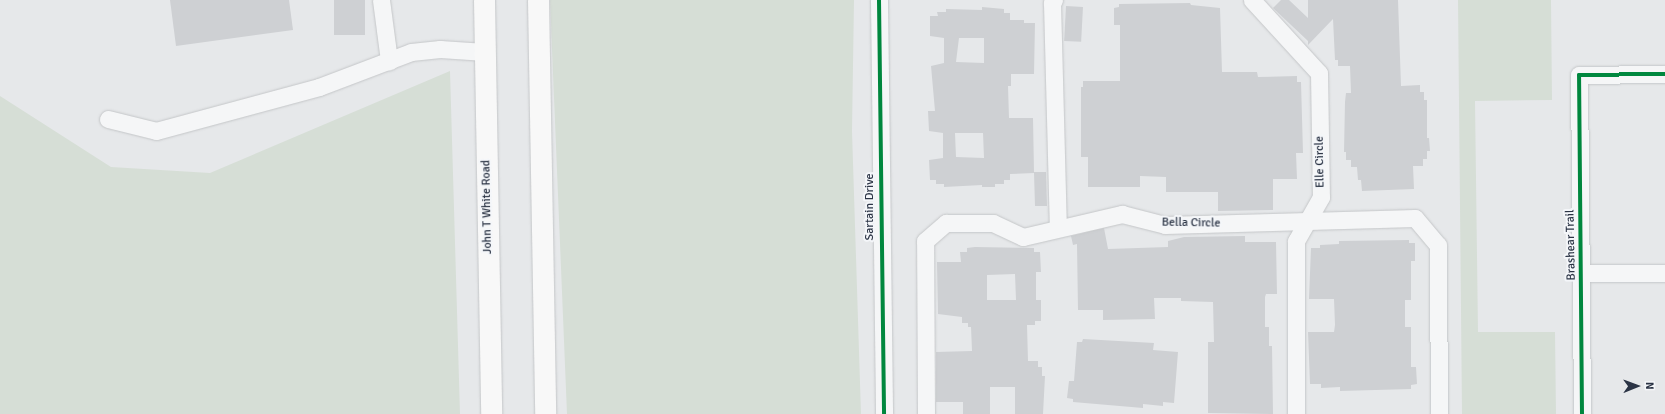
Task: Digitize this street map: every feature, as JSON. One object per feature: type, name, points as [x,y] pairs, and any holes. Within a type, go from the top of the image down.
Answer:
[{"type":"main road","name":"John T White Road","points":[[484,0],[491,414]]},
{"type":"main road","points":[[538,0],[545,414]]},
{"type":"street","points":[[381,0],[389,61]]},
{"type":"street","name":"Sartain Drive","points":[[879,0],[884,414]]},
{"type":"street","points":[[1054,0],[1052,3],[1058,228]]},
{"type":"street","name":"Elle Circle","points":[[1252,0],[1319,73],[1321,197],[1296,241],[1296,414]]},
{"type":"street","points":[[108,120],[156,131],[319,87],[412,52],[440,49],[484,52]]},
{"type":"street","name":"Brashear Trail","points":[[1582,414],[1579,75],[1665,74]]},
{"type":"street","name":"Bella Circle","points":[[926,414],[925,241],[946,223],[993,223],[1023,237],[1122,214],[1165,225],[1415,218],[1438,246],[1439,414]]},
{"type":"street","points":[[1581,273],[1665,273]]},
{"type":"shaded area","points":[[550,0],[854,0],[852,131],[861,414],[567,414]]},
{"type":"shaded area","points":[[1458,0],[1551,0],[1552,100],[1475,101],[1478,332],[1555,332],[1556,414],[1462,414]]},
{"type":"shaded area","points":[[450,71],[460,414],[0,414],[0,96],[111,167],[210,173]]},
{"type":"building","points":[[170,0],[289,0],[293,30],[176,46]]},
{"type":"building","points":[[334,0],[365,0],[365,35],[334,35]]},
{"type":"building","points":[[1281,0],[1289,0],[1308,18],[1308,0],[1398,0],[1401,86],[1420,85],[1420,92],[1424,92],[1424,100],[1427,100],[1427,138],[1429,138],[1430,151],[1427,151],[1427,159],[1423,159],[1423,166],[1413,166],[1414,189],[1362,191],[1361,180],[1358,180],[1357,167],[1351,167],[1351,160],[1346,160],[1346,152],[1344,152],[1346,93],[1351,93],[1350,66],[1338,66],[1338,60],[1335,60],[1333,19],[1308,45],[1308,41],[1273,8]]},
{"type":"building","points":[[1190,3],[1191,5],[1220,8],[1222,72],[1257,72],[1258,77],[1297,76],[1297,82],[1301,82],[1303,153],[1296,153],[1297,179],[1273,179],[1273,210],[1218,211],[1218,192],[1166,192],[1166,177],[1140,176],[1140,187],[1088,187],[1088,157],[1081,157],[1081,87],[1083,87],[1083,81],[1120,81],[1120,25],[1114,25],[1114,8],[1119,7],[1119,4]]},
{"type":"building","points":[[1066,6],[1083,7],[1081,42],[1064,41]]},
{"type":"building","points":[[982,7],[1004,9],[1004,13],[1010,13],[1010,20],[1024,20],[1024,23],[1035,23],[1034,74],[1011,74],[1011,86],[1008,86],[1009,118],[1033,118],[1034,172],[1046,172],[1047,206],[1035,206],[1034,173],[1010,174],[1010,180],[1004,180],[1004,184],[995,184],[995,187],[982,187],[982,185],[944,187],[944,184],[936,184],[936,180],[930,180],[929,160],[943,158],[943,133],[929,131],[928,111],[935,111],[931,66],[944,63],[944,38],[930,36],[930,16],[938,16],[937,12],[946,12],[946,9],[982,10]],"holes":[[[959,38],[984,38],[984,63],[956,62]],[[955,133],[983,133],[984,158],[956,157]]]},
{"type":"building","points":[[1104,228],[1108,249],[1168,247],[1168,241],[1184,237],[1245,236],[1245,242],[1276,242],[1277,294],[1266,294],[1265,297],[1265,327],[1269,327],[1269,346],[1272,346],[1273,414],[1208,413],[1208,342],[1214,342],[1213,302],[1181,301],[1181,298],[1154,298],[1155,319],[1103,320],[1103,310],[1078,310],[1077,244],[1073,245],[1071,236]]},
{"type":"building","points":[[1409,240],[1409,243],[1415,243],[1415,261],[1411,261],[1411,300],[1405,300],[1405,327],[1411,327],[1411,367],[1416,367],[1417,384],[1411,385],[1411,389],[1340,391],[1340,387],[1321,388],[1321,384],[1310,384],[1308,332],[1334,332],[1335,325],[1334,299],[1309,299],[1311,248],[1320,248],[1320,245],[1339,244],[1339,241]]},
{"type":"building","points":[[967,248],[1034,248],[1034,252],[1040,252],[1041,272],[1036,272],[1036,300],[1041,300],[1041,321],[1035,321],[1035,325],[1027,325],[1028,361],[1038,361],[1038,367],[1042,367],[1042,376],[1045,376],[1043,414],[1015,414],[1015,387],[990,387],[990,414],[963,414],[963,402],[936,402],[936,352],[972,351],[971,327],[968,327],[968,323],[962,323],[962,317],[938,314],[937,262],[961,262],[960,252],[967,252]],"holes":[[[1015,274],[1016,300],[987,300],[987,275]]]},
{"type":"building","points":[[1083,339],[1154,343],[1153,350],[1178,352],[1174,403],[1163,402],[1163,406],[1143,404],[1143,408],[1073,402],[1073,399],[1067,398],[1069,381],[1074,381],[1077,342],[1082,342]]},
{"type":"cycle path","points":[[879,0],[884,414]]},
{"type":"cycle path","points":[[1582,414],[1579,75],[1665,74]]}]
